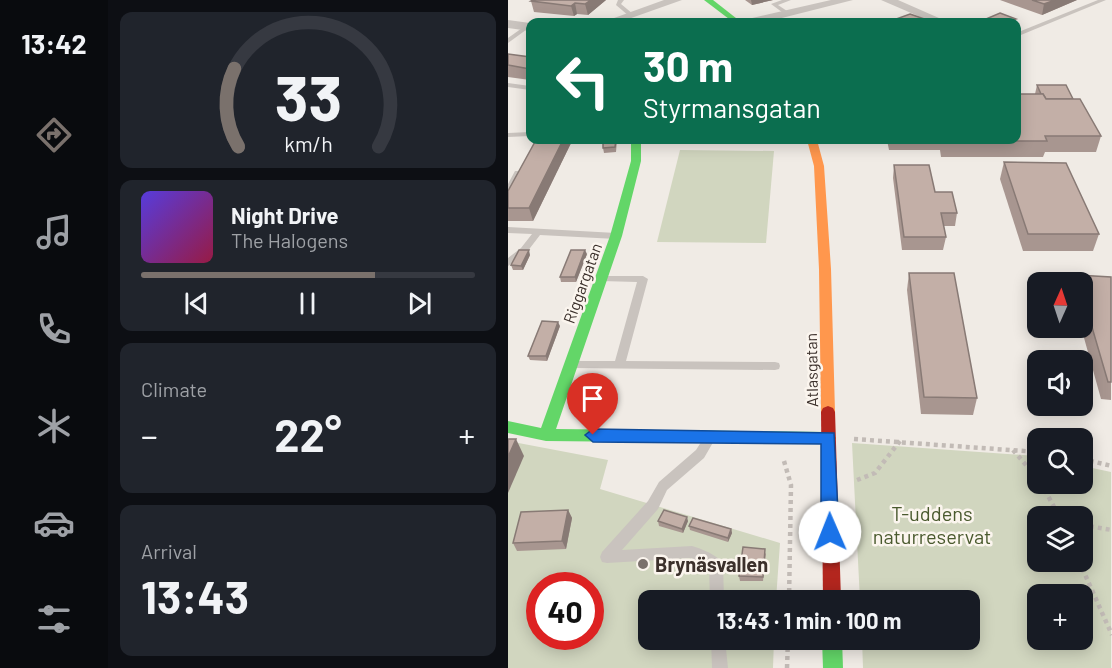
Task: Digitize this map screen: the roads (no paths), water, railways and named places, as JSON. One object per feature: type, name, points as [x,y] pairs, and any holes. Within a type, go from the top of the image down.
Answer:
[{"type":"street","points":[[622,18],[676,0]]},
{"type":"street","points":[[708,0],[732,18]]},
{"type":"street","points":[[770,18],[847,0]]},
{"type":"street","points":[[892,1],[933,18]]},
{"type":"street","points":[[508,24],[526,27]]},
{"type":"street","name":"Riggargatan","points":[[546,435],[616,236],[636,161],[636,144]]},
{"type":"street","name":"Atlasgatan","points":[[813,144],[819,166],[824,258],[832,590]]},
{"type":"street","points":[[508,427],[546,435],[828,438]]},
{"type":"street","points":[[832,650],[833,668]]},
{"type":"lane","points":[[621,0],[618,4],[631,15]]},
{"type":"lane","points":[[788,0],[774,4],[788,14]]},
{"type":"lane","points":[[1021,33],[1103,0]]},
{"type":"lane","points":[[508,41],[526,29]]},
{"type":"lane","points":[[508,85],[526,87]]},
{"type":"lane","points":[[508,135],[526,134]]},
{"type":"lane","points":[[508,191],[525,160]]},
{"type":"lane","points":[[508,230],[616,236]]},
{"type":"lane","points":[[508,263],[524,250],[537,233]]},
{"type":"lane","points":[[600,279],[643,279],[619,365]]},
{"type":"lane","points":[[570,364],[775,366]]},
{"type":"lane","points":[[711,437],[700,454],[663,486],[653,505],[607,557],[691,552],[716,564],[717,590]]},
{"type":"lane","points":[[719,650],[720,668]]},
{"type":"place","name":"Brynäsvallen","points":[[643,564]]},
{"type":"park label","name":"T-uddens naturreservat","points":[[932,524]]}]
